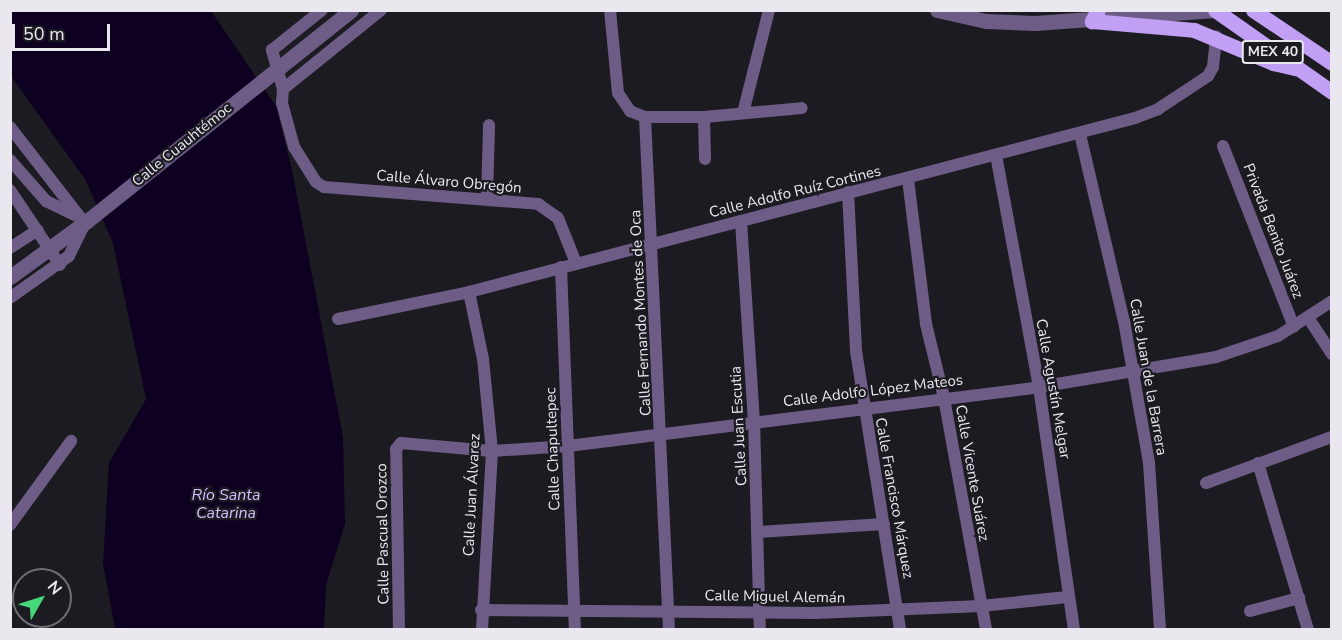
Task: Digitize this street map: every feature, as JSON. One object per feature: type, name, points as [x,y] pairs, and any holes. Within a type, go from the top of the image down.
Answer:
[{"type":"main road","name":"MEX 40","points":[[1253,10],[1332,63]]},
{"type":"main road","name":"MEX 40","points":[[1215,11],[1332,92]]},
{"type":"main road","points":[[1095,16],[1165,24],[1216,36],[1273,63],[1295,68]]},
{"type":"street","points":[[322,10],[272,50],[283,89],[381,10]]},
{"type":"street","name":"Calle Cuauhtémoc","points":[[10,277],[87,221],[351,10]]},
{"type":"street","points":[[610,10],[618,93],[630,111],[645,117],[704,117],[802,108]]},
{"type":"street","points":[[743,113],[770,10]]},
{"type":"street","points":[[937,10],[986,21],[1215,11]]},
{"type":"street","points":[[1095,16],[1117,10]]},
{"type":"street","name":"Calle Adolfo Ruíz Cortines","points":[[338,319],[469,292],[848,192],[908,179],[1080,134],[1158,109],[1203,80],[1213,67],[1216,36]]},
{"type":"street","name":"Calle Álvaro Obregón","points":[[283,89],[282,103],[294,147],[321,187],[487,198],[547,208],[562,224],[576,263]]},
{"type":"street","name":"Calle Fernando Montes de Oca","points":[[645,117],[654,244],[671,610],[669,630]]},
{"type":"street","points":[[704,117],[705,159]]},
{"type":"street","points":[[487,198],[489,125]]},
{"type":"street","points":[[10,127],[81,221],[80,241],[60,265],[10,298]]},
{"type":"street","name":"Calle Juan de la Barrera","points":[[1080,134],[1100,208],[1149,463],[1160,630]]},
{"type":"street","name":"Privada Benito Juárez","points":[[1223,146],[1294,327]]},
{"type":"street","name":"Calle Agustín Melgar","points":[[996,155],[1039,387],[1074,630]]},
{"type":"street","points":[[10,160],[46,201],[87,221]]},
{"type":"street","name":"Calle Vicente Suárez","points":[[908,179],[926,324],[944,398],[986,630]]},
{"type":"street","points":[[10,190],[60,265]]},
{"type":"street","name":"Calle Francisco Márquez","points":[[848,192],[863,406],[900,630]]},
{"type":"street","name":"Calle Juan Escutia","points":[[741,221],[759,532],[759,630]]},
{"type":"street","points":[[10,248],[38,230]]},
{"type":"street","name":"Calle Chapultepec","points":[[561,267],[575,630]]},
{"type":"street","name":"Calle Juan Álvarez","points":[[469,292],[483,359],[492,451],[481,610],[482,630]]},
{"type":"street","name":"Calle Adolfo López Mateos","points":[[404,442],[492,451],[567,446],[662,435],[863,406],[1039,387],[1216,357],[1294,327],[1309,319],[1332,301]]},
{"type":"street","points":[[1309,319],[1332,354]]},
{"type":"street","points":[[1206,483],[1332,437]]},
{"type":"street","points":[[10,525],[71,441]]},
{"type":"street","name":"Calle Pascual Orozco","points":[[399,630],[396,449],[404,442]]},
{"type":"street","points":[[1258,463],[1308,630]]},
{"type":"street","points":[[759,532],[884,524]]},
{"type":"street","name":"Calle Miguel Alemán","points":[[481,610],[575,612],[671,610],[760,613],[897,611],[981,606],[1068,597]]},
{"type":"street","points":[[1250,611],[1299,598]]},
{"type":"water","name":"Río Santa Catarina","points":[[10,11],[211,11],[276,106],[292,170],[343,437],[345,524],[326,585],[324,629],[115,629],[103,563],[109,463],[146,399],[113,243],[85,179],[11,76]]}]
